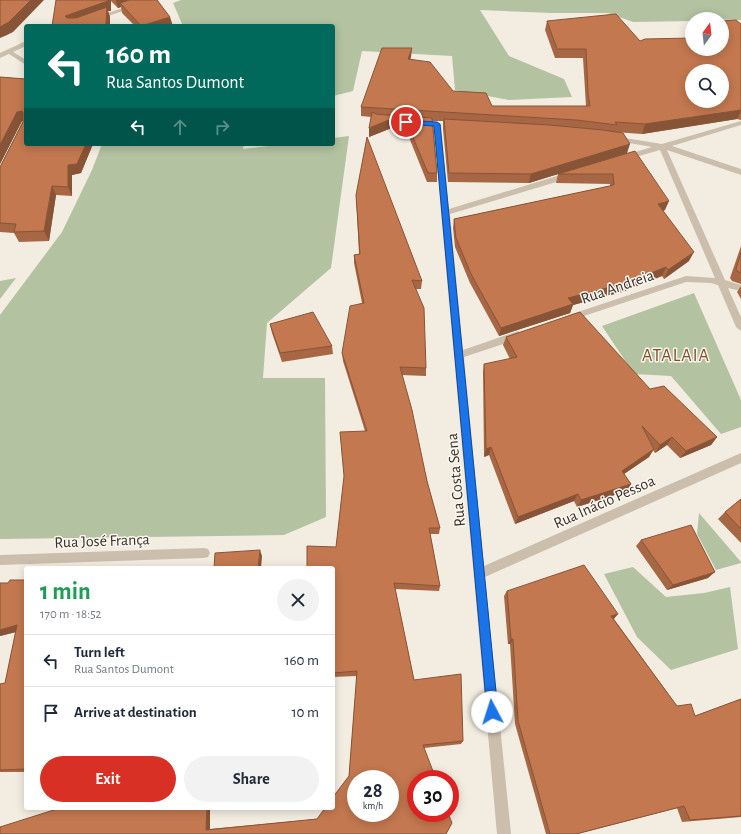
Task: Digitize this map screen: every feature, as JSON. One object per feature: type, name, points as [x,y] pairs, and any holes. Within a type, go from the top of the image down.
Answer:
[{"type":"street","points":[[79,24],[152,0]]},
{"type":"street","points":[[0,56],[24,44]]},
{"type":"street","points":[[8,51],[24,62]]},
{"type":"street","name":"Rua Costa Sena","points":[[376,120],[441,124],[445,213],[504,834]]},
{"type":"street","points":[[618,161],[741,123]]},
{"type":"street","points":[[603,136],[662,147],[704,159],[741,172]]},
{"type":"street","points":[[662,147],[741,327]]},
{"type":"street","points":[[445,213],[580,172]]},
{"type":"street","name":"Rua Andreia","points":[[563,320],[686,280],[706,280],[741,288]]},
{"type":"street","points":[[459,355],[526,333]]},
{"type":"street","name":"Rua Inácio Pessoa","points":[[479,574],[741,458]]},
{"type":"street","name":"Rua José França","points":[[0,560],[204,552]]},
{"type":"green space","points":[[181,0],[741,0],[741,20],[729,20],[729,12],[685,12],[685,21],[633,22],[608,13],[551,13],[480,10],[509,56],[564,79],[572,97],[509,100],[455,90],[452,56],[362,51],[353,91],[335,96],[335,24],[182,24],[173,3]]},
{"type":"green space","points":[[349,136],[331,268],[267,323],[263,378],[325,378],[326,517],[284,535],[0,539],[0,315],[62,232],[92,170],[101,146],[244,146],[243,149],[268,146],[335,146],[335,138]]},
{"type":"green space","points":[[16,278],[0,299],[0,281]]},
{"type":"green space","points":[[694,293],[741,400],[741,427],[721,434],[671,376],[634,374],[602,326]]},
{"type":"green space","points":[[699,513],[741,563],[716,570],[697,534]]},
{"type":"green space","points":[[633,567],[666,597],[704,593],[730,587],[738,649],[671,670],[637,637],[604,574]]},
{"type":"building","points":[[0,0],[31,0],[9,22],[0,27]]},
{"type":"building","points":[[56,0],[108,0],[65,16],[67,18],[76,18],[107,7],[106,24],[52,24]]},
{"type":"building","points":[[129,0],[157,0],[170,17],[147,24],[139,24],[120,3]]},
{"type":"building","points":[[616,14],[640,41],[645,39],[685,38],[685,56],[729,56],[729,20],[736,20],[741,24],[741,110],[645,124],[615,122],[617,125],[576,120],[361,107],[382,48],[412,48],[408,59],[430,62],[453,91],[486,93],[492,106],[590,106],[586,49],[557,49],[547,21]]},
{"type":"building","points":[[0,77],[24,79],[24,146],[85,146],[77,164],[68,165],[68,187],[52,186],[44,231],[14,232],[16,224],[0,223],[0,167],[23,122],[22,111],[17,112],[0,145]]},
{"type":"building","points":[[372,112],[376,114],[399,116],[369,128]]},
{"type":"building","points":[[404,116],[432,118],[437,173],[428,173]]},
{"type":"building","points":[[444,119],[549,125],[603,130],[623,133],[630,144],[531,174],[449,173]]},
{"type":"building","points":[[367,137],[422,281],[412,280],[424,308],[426,368],[400,367],[412,410],[427,481],[440,528],[429,528],[440,586],[394,583],[414,680],[461,674],[463,741],[423,745],[433,770],[407,770],[407,822],[452,822],[446,834],[0,834],[0,827],[54,810],[207,810],[206,830],[317,819],[324,810],[335,810],[335,794],[347,779],[347,822],[399,822],[399,770],[349,770],[357,671],[335,673],[335,566],[307,566],[307,546],[336,547],[344,476],[340,432],[367,431],[342,353],[350,306],[364,303],[354,255],[360,254],[356,195]]},
{"type":"building","points":[[635,151],[669,201],[658,204],[694,252],[668,270],[666,267],[626,283],[568,298],[573,304],[501,328],[471,274],[456,238],[454,219],[614,185],[613,174],[558,174]]},
{"type":"building","points":[[741,253],[741,273],[736,269]]},
{"type":"building","points":[[313,312],[332,346],[280,353],[270,324]]},
{"type":"building","points":[[580,312],[650,389],[664,386],[717,437],[686,451],[672,437],[660,445],[642,426],[654,449],[622,471],[631,484],[581,500],[578,494],[518,517],[491,447],[486,449],[484,364],[517,357],[506,337]]},
{"type":"building","points":[[741,499],[741,529],[725,512]]},
{"type":"building","points":[[691,525],[715,572],[673,585],[641,540]]},
{"type":"building","points":[[260,550],[258,566],[214,566],[215,553]]},
{"type":"building","points":[[584,565],[618,614],[611,616],[677,706],[691,704],[695,716],[741,699],[741,816],[690,820],[684,806],[576,834],[550,834],[518,721],[513,639],[511,639],[507,591]]},
{"type":"building","points":[[10,580],[24,580],[24,769],[0,770],[0,684],[5,683],[17,625],[0,630],[0,583],[8,583]]},
{"type":"district","name":"ATALAIA","points":[[676,355]]},
{"type":"route","points":[[406,122],[437,124],[492,712]]}]
